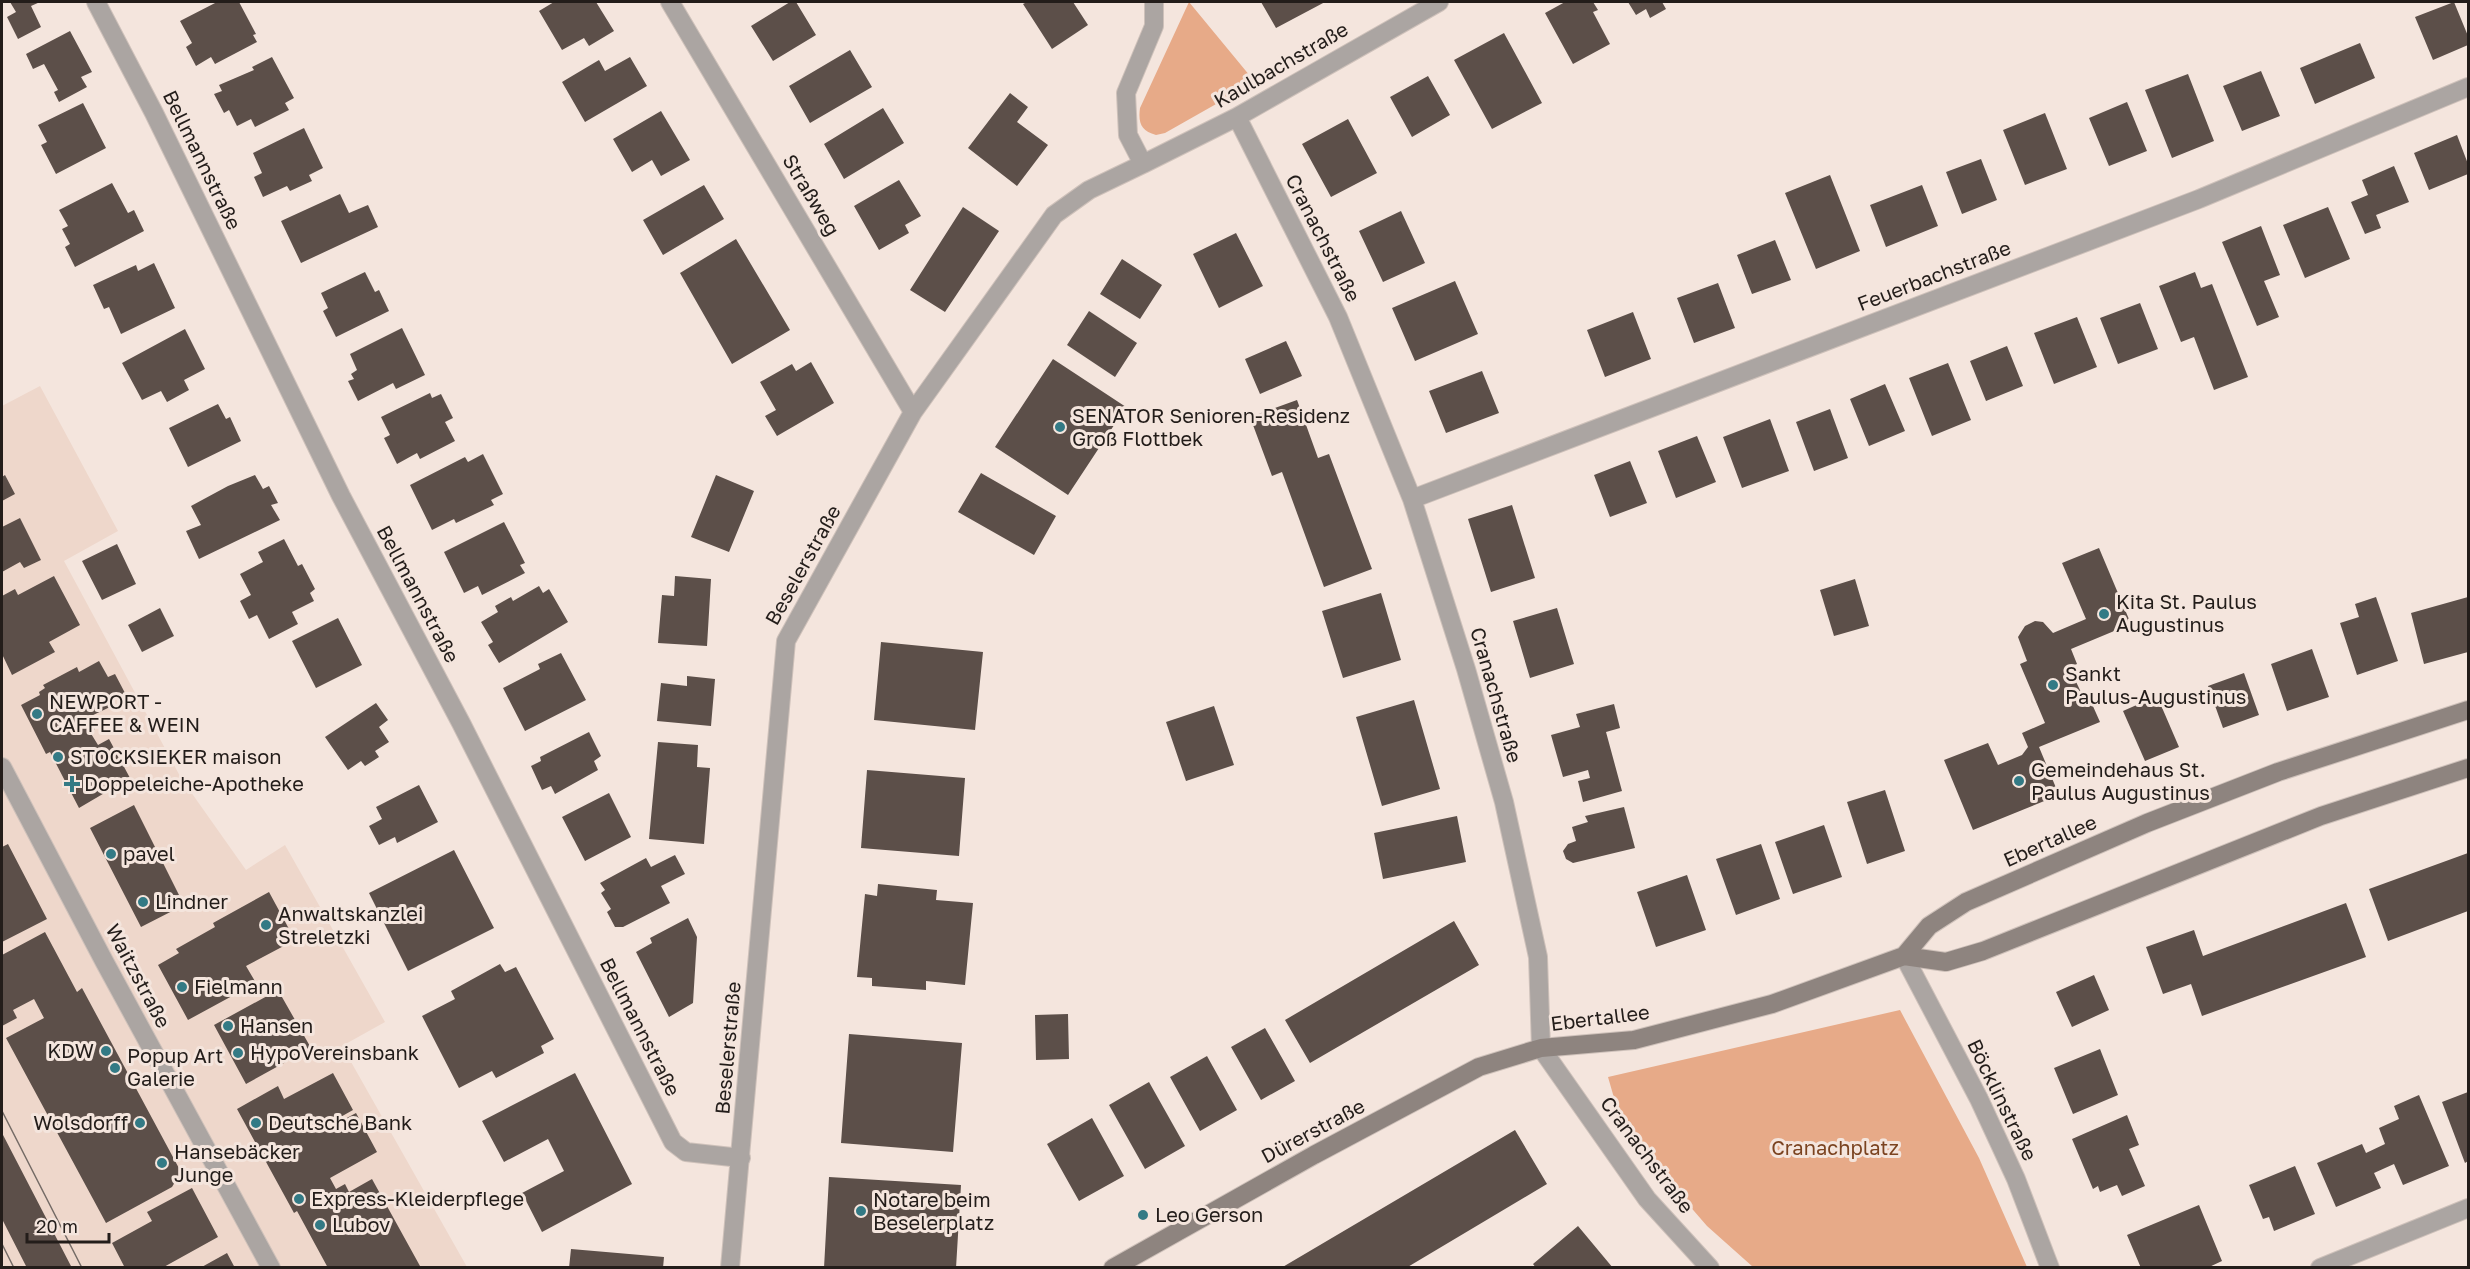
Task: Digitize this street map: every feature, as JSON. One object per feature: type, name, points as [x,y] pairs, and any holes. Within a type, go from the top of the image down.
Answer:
[{"type":"main road","name":"Ebertallee","points":[[1904,956],[1929,926],[1966,902],[2050,865],[2147,823],[2278,772],[2469,710]]},
{"type":"main road","name":"Ebertallee","points":[[1541,1048],[1634,1040],[1772,1004],[1904,956],[1946,962],[1983,951],[2321,816],[2469,768]]},
{"type":"main road","name":"Dürerstraße","points":[[1113,1268],[1314,1155],[1479,1067],[1541,1048]]},
{"type":"street","name":"Bellmannstraße","points":[[96,2],[154,113],[341,496],[461,723],[673,1142],[686,1152],[741,1158]]},
{"type":"street","name":"Straßweg","points":[[670,2],[913,412]]},
{"type":"street","points":[[1143,164],[1128,135],[1126,93],[1154,26],[1154,2]]},
{"type":"street","name":"Kaulbachstraße","points":[[1143,164],[1237,117],[1439,2]]},
{"type":"street","name":"Feuerbachstraße","points":[[1412,499],[2188,203],[2469,87]]},
{"type":"street","name":"Cranachstraße","points":[[1237,117],[1338,317],[1412,499],[1466,669],[1504,802],[1538,957],[1541,1048],[1647,1199],[1710,1268]]},
{"type":"street","name":"Beselerstraße","points":[[730,1268],[786,641],[913,412],[1054,215],[1089,190],[1143,164]]},
{"type":"street","name":"Waitzstraße","points":[[2,767],[107,968],[271,1268]]},
{"type":"street","name":"Böcklinstraße","points":[[1904,956],[1983,1109],[2016,1179],[2050,1268]]},
{"type":"street","points":[[2320,1268],[2469,1208]]},
{"type":"shaded area","points":[[40,386],[118,531],[64,561],[181,778],[246,870],[285,845],[385,1022],[342,1046],[467,1267],[5,1268],[2,1262],[2,406]]},
{"type":"green space","points":[[1189,2],[1255,82],[1165,133],[1156,135],[1142,126],[1140,108]]},
{"type":"green space","name":"Cranachplatz","points":[[1900,1010],[1979,1158],[2027,1267],[1753,1267],[1707,1226],[1623,1129],[1608,1077]]},
{"type":"building","points":[[10,2],[40,2],[31,6],[41,27],[18,39],[7,17],[16,12]]},
{"type":"building","points":[[217,2],[239,2],[256,34],[253,35],[257,42],[215,64],[211,57],[196,66],[186,47],[192,43],[180,21]]},
{"type":"building","points":[[554,2],[596,2],[614,31],[589,46],[584,38],[562,50],[539,11]]},
{"type":"building","points":[[790,2],[796,2],[816,35],[773,61],[751,26]]},
{"type":"building","points":[[1027,2],[1073,2],[1088,25],[1052,49],[1023,4]]},
{"type":"building","points":[[1261,2],[1325,2],[1276,28]]},
{"type":"building","points":[[1565,2],[1593,2],[1598,10],[1593,12],[1610,44],[1573,64],[1545,13]]},
{"type":"building","points":[[1628,2],[1662,2],[1666,9],[1650,18],[1646,9],[1636,15]]},
{"type":"building","points":[[2454,2],[2468,36],[2468,45],[2433,60],[2415,17]]},
{"type":"building","points":[[70,31],[92,72],[81,77],[87,87],[59,102],[54,92],[58,90],[44,64],[33,69],[26,54]]},
{"type":"building","points":[[1504,33],[1542,103],[1492,129],[1454,60]]},
{"type":"building","points":[[2360,43],[2375,78],[2315,104],[2300,68]]},
{"type":"building","points":[[850,50],[872,87],[810,123],[789,86]]},
{"type":"building","points":[[272,57],[294,98],[285,103],[289,110],[255,127],[251,119],[237,126],[229,110],[224,113],[214,94],[222,91],[219,85],[254,70],[252,67]]},
{"type":"building","points":[[630,57],[647,86],[585,122],[562,82],[599,60],[605,71]]},
{"type":"building","points":[[2261,71],[2280,116],[2242,131],[2223,86]]},
{"type":"building","points":[[2188,74],[2214,141],[2172,158],[2145,90]]},
{"type":"building","points":[[1428,76],[1450,115],[1412,137],[1390,97]]},
{"type":"building","points":[[1010,93],[1028,107],[1017,122],[1048,145],[1017,186],[968,148]]},
{"type":"building","points":[[2127,102],[2147,151],[2109,166],[2089,118]]},
{"type":"building","points":[[83,103],[106,148],[56,174],[41,145],[47,142],[38,125]]},
{"type":"building","points":[[883,108],[904,143],[844,179],[824,144]]},
{"type":"building","points":[[661,111],[690,160],[661,176],[652,160],[632,172],[613,139]]},
{"type":"building","points":[[2045,113],[2067,169],[2025,185],[2003,130]]},
{"type":"building","points":[[1348,119],[1377,173],[1331,197],[1302,144]]},
{"type":"building","points":[[304,128],[323,168],[309,175],[312,181],[290,191],[287,186],[263,197],[254,177],[262,173],[253,153]]},
{"type":"building","points":[[2457,135],[2468,164],[2468,174],[2429,190],[2414,153]]},
{"type":"building","points":[[1981,159],[1997,200],[1962,214],[1946,172]]},
{"type":"building","points":[[2394,166],[2409,202],[2376,215],[2381,228],[2365,234],[2351,202],[2368,195],[2362,180]]},
{"type":"building","points":[[1830,175],[1860,251],[1816,269],[1785,193]]},
{"type":"building","points":[[899,180],[921,216],[905,225],[909,233],[879,250],[854,206]]},
{"type":"building","points":[[112,183],[128,213],[134,210],[144,231],[75,267],[65,247],[70,244],[62,229],[68,226],[59,210]]},
{"type":"building","points":[[704,185],[724,219],[663,255],[643,220]]},
{"type":"building","points":[[1922,185],[1938,226],[1886,247],[1870,205]]},
{"type":"building","points":[[340,194],[349,213],[368,205],[378,227],[301,263],[281,221]]},
{"type":"building","points":[[963,207],[999,231],[945,312],[910,290]]},
{"type":"building","points":[[2328,207],[2350,259],[2305,278],[2283,225]]},
{"type":"building","points":[[1401,211],[1425,263],[1383,282],[1359,231]]},
{"type":"building","points":[[2261,226],[2280,275],[2264,281],[2279,317],[2257,326],[2222,242]]},
{"type":"building","points":[[1236,233],[1263,286],[1219,308],[1193,254]]},
{"type":"building","points":[[736,239],[790,330],[732,364],[680,273]]},
{"type":"building","points":[[1775,240],[1791,280],[1752,294],[1737,255]]},
{"type":"building","points":[[1122,259],[1162,285],[1140,319],[1100,294]]},
{"type":"building","points":[[154,263],[175,308],[121,334],[109,307],[104,309],[93,285],[136,265],[138,271]]},
{"type":"building","points":[[365,272],[375,292],[379,290],[389,311],[336,337],[323,311],[328,308],[321,293]]},
{"type":"building","points":[[2195,272],[2201,288],[2212,284],[2248,377],[2214,390],[2194,337],[2181,342],[2159,286]]},
{"type":"building","points":[[1455,281],[1478,334],[1415,361],[1392,308]]},
{"type":"building","points":[[1718,283],[1735,328],[1694,343],[1677,298]]},
{"type":"building","points":[[2140,303],[2158,349],[2118,364],[2100,318]]},
{"type":"building","points":[[1089,311],[1137,343],[1115,377],[1067,345]]},
{"type":"building","points":[[1633,312],[1651,359],[1605,377],[1587,330]]},
{"type":"building","points":[[2077,317],[2097,367],[2054,384],[2034,333]]},
{"type":"building","points":[[402,328],[425,375],[396,389],[393,383],[358,401],[348,381],[354,379],[351,374],[357,370],[350,354]]},
{"type":"building","points":[[185,329],[205,369],[184,380],[189,390],[167,402],[161,391],[142,400],[122,363]]},
{"type":"building","points":[[1286,341],[1302,376],[1260,394],[1245,359]]},
{"type":"building","points":[[2007,346],[2023,386],[1986,401],[1970,361]]},
{"type":"building","name":"SENATOR Senioren-Residenz Groß Flottbek","points":[[1053,359],[1126,407],[1068,495],[995,447]]},
{"type":"building","points":[[811,362],[834,403],[777,436],[765,416],[776,410],[760,382],[792,364],[796,371]]},
{"type":"building","points":[[1948,363],[1971,420],[1932,436],[1909,378]]},
{"type":"building","points":[[1482,371],[1499,413],[1446,433],[1429,391]]},
{"type":"building","points":[[1885,384],[1905,431],[1869,446],[1850,399]]},
{"type":"building","points":[[430,393],[432,398],[441,394],[453,418],[445,422],[455,441],[420,459],[417,453],[397,464],[384,438],[390,435],[381,417]]},
{"type":"building","points":[[1297,400],[1318,458],[1329,454],[1372,569],[1324,587],[1282,472],[1272,476],[1250,417]]},
{"type":"building","points":[[218,404],[226,419],[230,417],[241,441],[188,467],[169,428]]},
{"type":"building","points":[[1830,409],[1848,458],[1814,471],[1796,422]]},
{"type":"building","points":[[1770,419],[1789,471],[1742,488],[1723,437]]},
{"type":"building","points":[[1697,436],[1716,482],[1676,498],[1658,451]]},
{"type":"building","points":[[483,454],[503,494],[491,500],[494,505],[456,523],[454,519],[432,530],[410,485],[465,457],[468,462]]},
{"type":"building","points":[[1630,461],[1647,503],[1610,517],[1594,475]]},
{"type":"building","points":[[981,473],[1056,516],[1034,555],[958,512]]},
{"type":"building","points":[[5,475],[15,494],[2,501],[2,477]]},
{"type":"building","points":[[255,475],[263,489],[269,486],[278,503],[271,505],[280,520],[199,559],[186,531],[201,525],[191,506],[228,486]]},
{"type":"building","points":[[716,475],[754,491],[729,552],[691,537]]},
{"type":"building","points":[[1512,505],[1535,578],[1491,592],[1468,519]]},
{"type":"building","points":[[20,518],[41,560],[24,568],[20,562],[2,572],[2,527]]},
{"type":"building","points":[[504,522],[525,563],[520,565],[525,573],[482,595],[478,586],[464,593],[444,552]]},
{"type":"building","points":[[284,539],[298,566],[302,564],[315,589],[310,593],[314,601],[292,612],[298,624],[269,639],[257,615],[249,619],[240,601],[251,595],[240,574],[263,562],[258,552]]},
{"type":"building","points":[[117,544],[136,584],[102,600],[82,561]]},
{"type":"building","points":[[2099,548],[2131,624],[2071,649],[2077,664],[2069,667],[2088,707],[2092,704],[2100,722],[2039,747],[2059,795],[1973,830],[1944,760],[1988,743],[1998,765],[2022,755],[2028,747],[2022,733],[2045,723],[2020,664],[2027,661],[2018,637],[2025,626],[2035,621],[2043,622],[2053,633],[2086,619],[2062,563]]},
{"type":"building","points":[[54,576],[80,625],[49,642],[55,652],[12,675],[2,654],[2,596],[15,589],[18,595]]},
{"type":"building","points":[[675,576],[711,579],[707,646],[658,643],[662,595],[674,596]]},
{"type":"building","points":[[1855,579],[1869,626],[1834,636],[1820,590]]},
{"type":"building","points":[[539,586],[543,593],[549,589],[568,622],[499,663],[488,645],[493,642],[481,622],[498,612],[495,606],[511,597],[513,601]]},
{"type":"building","points":[[1381,593],[1401,660],[1343,678],[1322,611]]},
{"type":"building","points":[[2376,597],[2398,661],[2357,675],[2340,623],[2359,617],[2355,604]]},
{"type":"building","points":[[2468,597],[2468,652],[2424,664],[2411,613]]},
{"type":"building","points":[[160,608],[174,636],[142,652],[128,625]]},
{"type":"building","points":[[1557,608],[1574,664],[1530,678],[1513,621]]},
{"type":"building","points":[[338,618],[362,665],[316,688],[292,641]]},
{"type":"building","points":[[881,642],[983,652],[975,730],[874,720]]},
{"type":"building","points":[[2312,649],[2329,697],[2287,711],[2271,664]]},
{"type":"building","points":[[561,653],[586,700],[525,731],[503,688],[540,669],[538,664]]},
{"type":"building","points":[[99,661],[108,677],[115,674],[125,693],[108,701],[110,707],[89,717],[95,729],[90,732],[98,745],[109,739],[130,778],[79,808],[50,752],[46,754],[21,705],[40,695],[39,692],[45,688],[43,685],[77,667],[79,672]]},
{"type":"building","points":[[2244,673],[2259,715],[2223,728],[2208,686]]},
{"type":"building","points":[[687,676],[715,679],[711,726],[657,721],[661,683],[687,686]]},
{"type":"building","points":[[2157,696],[2179,747],[2145,761],[2123,711]]},
{"type":"building","points":[[1414,700],[1440,789],[1382,806],[1356,717]]},
{"type":"building","points":[[376,703],[388,720],[379,727],[389,742],[375,751],[379,757],[365,766],[361,761],[348,770],[325,737]]},
{"type":"building","points":[[1614,704],[1620,728],[1606,732],[1622,791],[1583,802],[1578,781],[1590,778],[1588,770],[1563,777],[1551,735],[1580,727],[1576,714]]},
{"type":"building","points":[[1214,706],[1234,765],[1186,781],[1166,722]]},
{"type":"building","points":[[589,732],[601,756],[594,761],[598,770],[555,794],[551,786],[542,790],[531,766],[541,761],[540,757]]},
{"type":"building","points":[[658,742],[698,745],[697,767],[710,768],[704,844],[649,839]]},
{"type":"building","points":[[867,770],[965,778],[959,856],[861,848]]},
{"type":"building","points":[[419,785],[438,822],[397,843],[395,837],[379,845],[369,826],[382,819],[376,807]]},
{"type":"building","points":[[1885,790],[1905,851],[1867,864],[1847,802]]},
{"type":"building","points":[[609,793],[631,837],[585,861],[562,817]]},
{"type":"building","points":[[134,805],[184,905],[141,927],[90,828]]},
{"type":"building","points":[[1624,807],[1635,848],[1573,863],[1566,859],[1563,851],[1568,844],[1576,841],[1572,827],[1588,822],[1585,816]]},
{"type":"building","points":[[1457,816],[1466,862],[1383,879],[1374,833]]},
{"type":"building","points":[[1824,825],[1842,877],[1793,894],[1775,842]]},
{"type":"building","points":[[8,844],[47,919],[2,942],[2,847]]},
{"type":"building","points":[[1761,844],[1780,899],[1736,915],[1716,859]]},
{"type":"building","points":[[454,850],[494,928],[408,971],[369,893]]},
{"type":"building","points":[[2468,853],[2468,911],[2388,941],[2369,889]]},
{"type":"building","points":[[675,855],[685,874],[661,886],[670,903],[623,927],[615,927],[607,912],[611,909],[601,893],[605,890],[600,883],[646,858],[651,867]]},
{"type":"building","points":[[1687,875],[1706,930],[1656,947],[1637,892]]},
{"type":"building","points":[[878,884],[937,890],[936,900],[973,903],[965,985],[926,981],[926,990],[872,986],[872,978],[857,977],[865,894],[877,896]]},
{"type":"building","points":[[269,892],[295,940],[246,966],[256,983],[188,1020],[158,965],[179,953],[176,949],[215,927],[213,923]]},
{"type":"building","points":[[2346,903],[2366,957],[2202,1016],[2191,984],[2163,994],[2146,947],[2194,930],[2203,956]]},
{"type":"building","points":[[688,918],[697,937],[693,1003],[669,1017],[636,952],[652,943],[650,938]]},
{"type":"building","points":[[1454,921],[1479,965],[1310,1063],[1285,1020]]},
{"type":"building","points":[[45,932],[77,992],[82,988],[181,1172],[172,1187],[106,1223],[6,1038],[44,1018],[34,999],[13,1010],[17,1018],[2,1026],[2,955]]},
{"type":"building","points":[[500,964],[505,972],[516,967],[554,1039],[541,1046],[544,1053],[496,1078],[492,1071],[459,1088],[422,1016],[455,999],[451,991]]},
{"type":"building","points":[[2094,975],[2109,1010],[2072,1027],[2056,992]]},
{"type":"building","points":[[278,990],[311,1048],[246,1084],[214,1025]]},
{"type":"building","points":[[1068,1014],[1069,1059],[1036,1060],[1035,1015]]},
{"type":"building","points":[[1265,1028],[1295,1081],[1261,1100],[1231,1047]]},
{"type":"building","points":[[849,1034],[962,1043],[953,1152],[841,1143]]},
{"type":"building","points":[[2100,1049],[2118,1095],[2073,1114],[2054,1068]]},
{"type":"building","points":[[1207,1056],[1237,1110],[1200,1131],[1170,1077]]},
{"type":"building","points":[[333,1073],[353,1110],[328,1124],[330,1127],[356,1113],[377,1152],[330,1178],[336,1189],[345,1184],[349,1192],[372,1179],[420,1266],[418,1268],[328,1268],[297,1211],[294,1213],[237,1109],[278,1086],[284,1099]]},
{"type":"building","points":[[575,1073],[632,1184],[542,1232],[522,1193],[564,1171],[548,1139],[504,1162],[482,1121]]},
{"type":"building","points":[[1149,1082],[1185,1146],[1145,1169],[1109,1105]]},
{"type":"building","points":[[2468,1092],[2468,1161],[2465,1163],[2442,1102]]},
{"type":"building","points":[[2419,1095],[2449,1166],[2403,1185],[2394,1164],[2374,1173],[2381,1188],[2336,1207],[2317,1163],[2362,1144],[2366,1153],[2385,1144],[2379,1128],[2399,1119],[2394,1106]]},
{"type":"building","points":[[2127,1115],[2139,1145],[2129,1149],[2145,1186],[2122,1196],[2117,1185],[2100,1192],[2098,1186],[2093,1189],[2072,1139]]},
{"type":"building","points":[[1092,1118],[1124,1176],[1079,1201],[1047,1144]]},
{"type":"building","points":[[1515,1130],[1547,1184],[1406,1268],[1281,1268]]},
{"type":"building","points":[[2,1133],[72,1268],[27,1268],[2,1219]]},
{"type":"building","points":[[2295,1166],[2315,1214],[2274,1231],[2269,1217],[2263,1219],[2249,1185]]},
{"type":"building","points":[[829,1177],[961,1185],[956,1268],[824,1268]]},
{"type":"building","points":[[192,1188],[218,1237],[162,1268],[125,1268],[112,1243],[152,1221],[147,1212]]},
{"type":"building","points":[[2199,1205],[2222,1261],[2207,1268],[2141,1268],[2127,1235]]},
{"type":"building","points":[[1578,1226],[1613,1268],[1536,1268],[1533,1264]]},
{"type":"building","points":[[571,1249],[664,1257],[663,1268],[569,1268]]},
{"type":"building","points":[[227,1253],[235,1268],[200,1268]]},
{"type":"tram line","points":[[2,1111],[82,1268]]},
{"type":"tram line","points":[[2,1244],[14,1268]]},
{"type":"place","name":"SENATOR Senioren-Residenz Groß Flottbek","points":[[1060,427]]},
{"type":"place","name":"Kita St. Paulus Augustinus","points":[[2104,614]]},
{"type":"place","name":"Sankt Paulus-Augustinus","points":[[2053,685]]},
{"type":"place","name":"NEWPORT - CAFFEE & WEIN","points":[[37,714]]},
{"type":"place","name":"STOCKSIEKER maison","points":[[58,757]]},
{"type":"place","name":"Gemeindehaus St. Paulus Augustinus","points":[[2019,781]]},
{"type":"place","name":"Doppeleiche-Apotheke","points":[[72,784]]},
{"type":"place","name":"pavel","points":[[111,854]]},
{"type":"place","name":"Lindner","points":[[143,902]]},
{"type":"place","name":"Anwaltskanzlei Streletzki","points":[[266,925]]},
{"type":"place","name":"Fielmann","points":[[182,987]]},
{"type":"place","name":"Hansen","points":[[228,1026]]},
{"type":"place","name":"KDW","points":[[106,1051]]},
{"type":"place","name":"HypoVereinsbank","points":[[238,1053]]},
{"type":"place","name":"Popup Art Galerie","points":[[115,1068]]},
{"type":"place","name":"Wolsdorff","points":[[140,1123]]},
{"type":"place","name":"Deutsche Bank","points":[[256,1123]]},
{"type":"place","name":"Hansebäcker Junge","points":[[162,1163]]},
{"type":"place","name":"Express-Kleiderpflege","points":[[299,1199]]},
{"type":"place","name":"Notare beim Beselerplatz","points":[[861,1211]]},
{"type":"place","name":"Leo Gerson","points":[[1143,1215]]},
{"type":"place","name":"Lubov","points":[[320,1225]]}]
